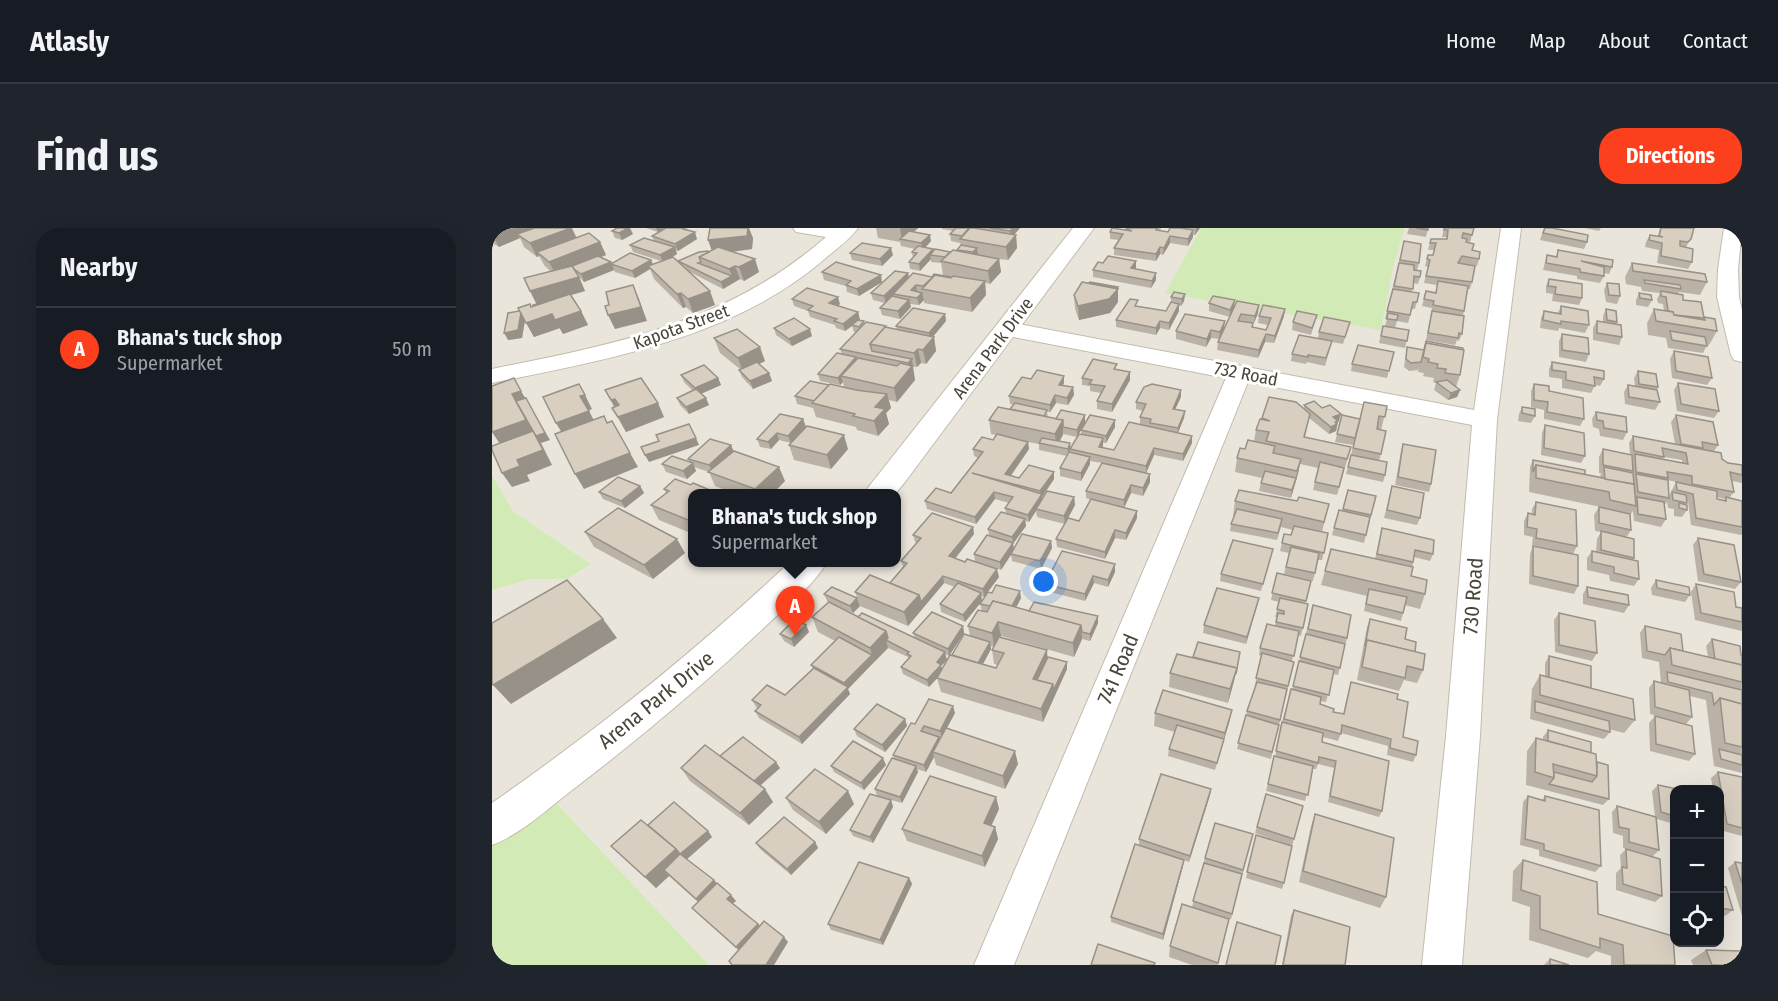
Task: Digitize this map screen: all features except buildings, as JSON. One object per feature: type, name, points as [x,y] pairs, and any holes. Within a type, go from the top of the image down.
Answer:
[{"type":"street","points":[[803,228],[844,231]]},
{"type":"street","name":"Arena Park Drive","points":[[882,489],[1084,228]]},
{"type":"street","name":"730 Road","points":[[1442,965],[1463,736],[1485,420],[1511,228]]},
{"type":"street","points":[[1734,228],[1728,269],[1728,297],[1742,355]]},
{"type":"street","name":"Kapota Street","points":[[492,376],[639,344],[727,312],[783,283],[844,231]]},
{"type":"street","name":"732 Road","points":[[1008,329],[1485,420]]},
{"type":"street","name":"741 Road","points":[[994,965],[1240,372]]},
{"type":"street","name":"Arena Park Drive","points":[[492,826],[594,752],[706,660],[806,567]]},
{"type":"shaded area","points":[[492,228],[1201,228],[1166,292],[1393,268],[1405,228],[1742,228],[1742,965],[709,965],[540,786],[492,822],[492,590],[531,579],[567,579],[591,564],[513,511],[492,475]]},
{"type":"green space","points":[[1201,228],[1405,228],[1393,268],[1381,330],[1165,293]]},
{"type":"green space","points":[[492,475],[513,511],[591,564],[567,579],[531,579],[492,590]]},
{"type":"green space","points":[[540,786],[709,965],[504,965],[492,946],[492,822]]},
{"type":"place","name":"Bhana's tuck shop","points":[[795,636]]}]
